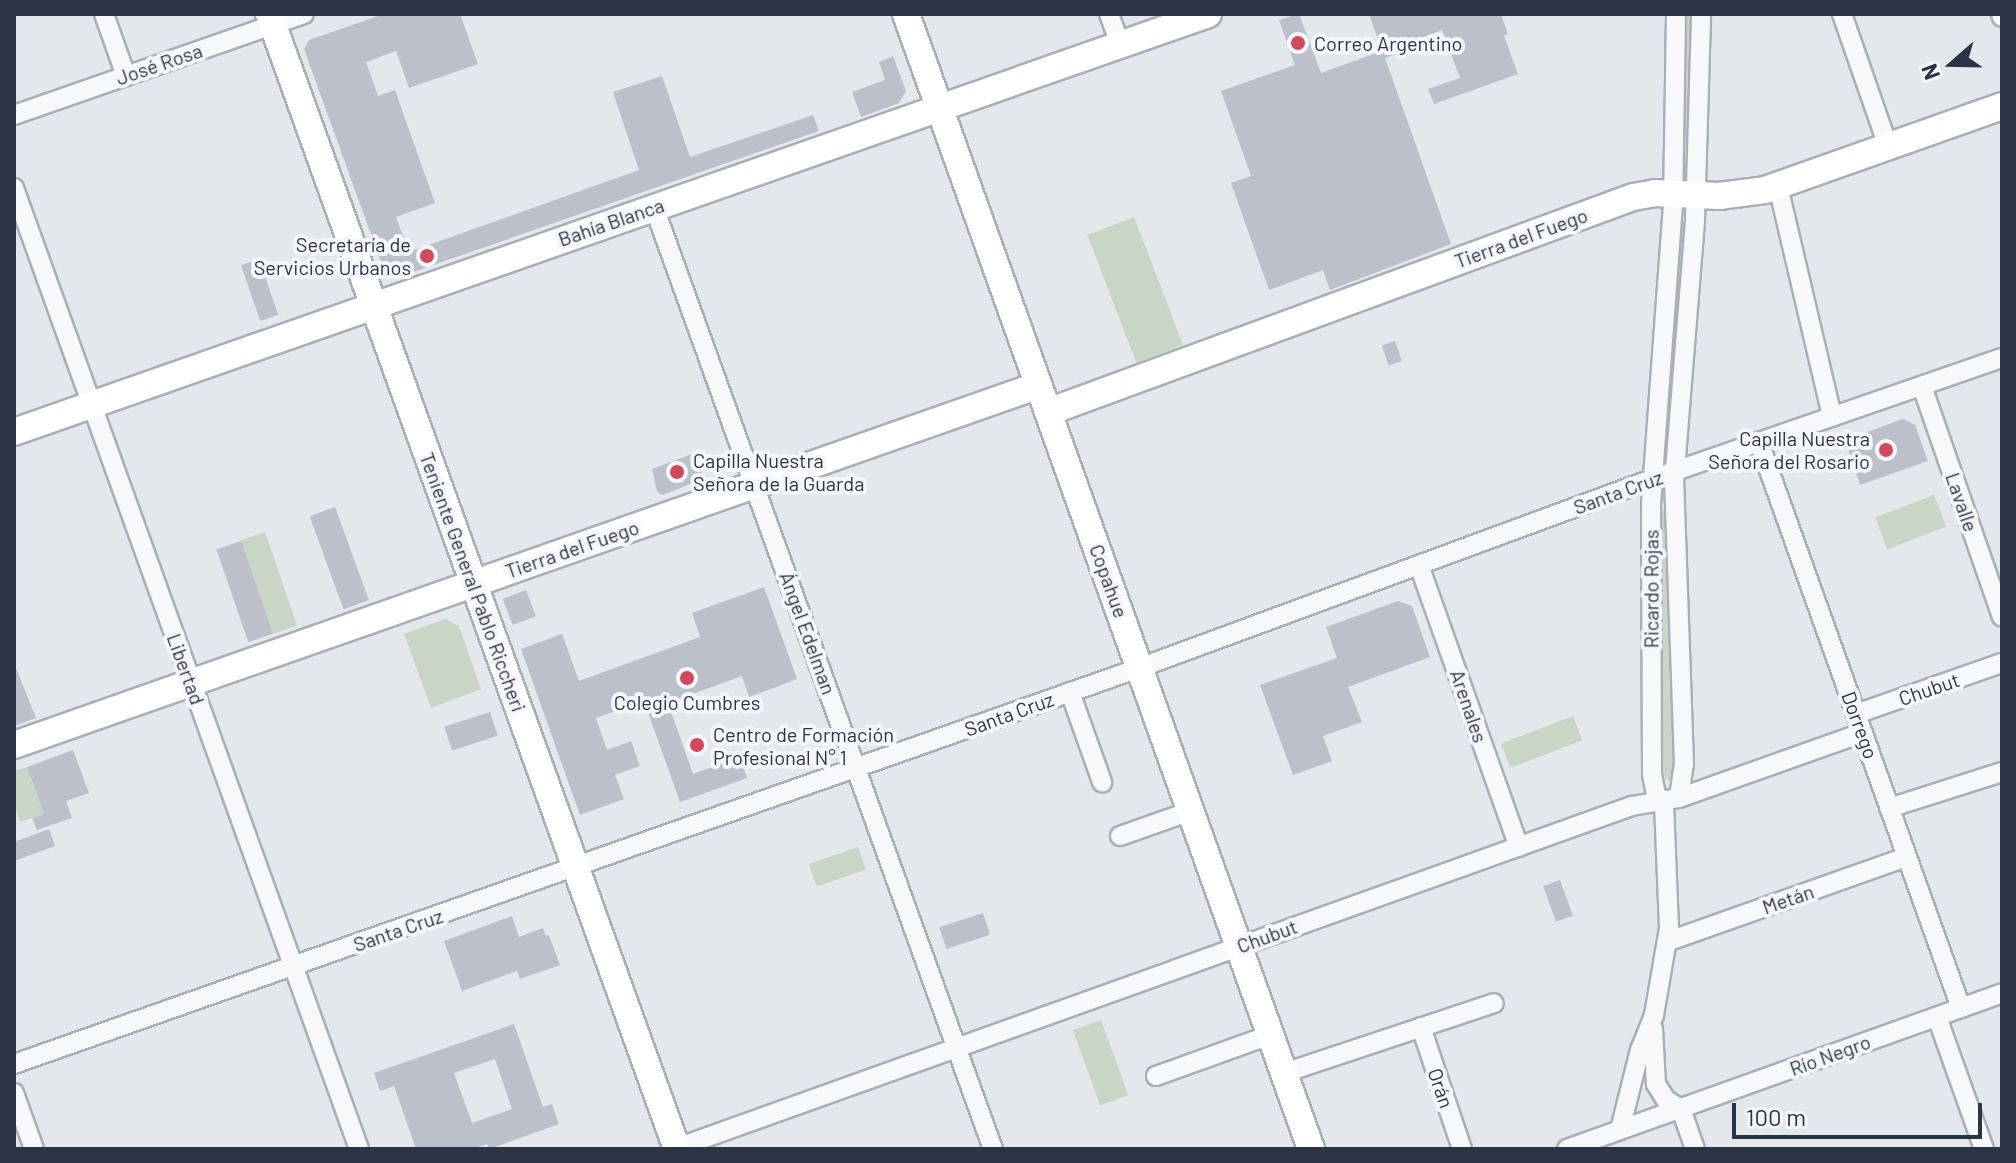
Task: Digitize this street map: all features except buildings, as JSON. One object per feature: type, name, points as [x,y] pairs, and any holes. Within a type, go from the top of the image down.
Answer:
[{"type":"street","points":[[104,14],[126,76]]},
{"type":"street","name":"José Rosa","points":[[14,115],[126,76],[271,19],[304,14]]},
{"type":"street","name":"Copahue","points":[[906,14],[1311,1149]]},
{"type":"street","points":[[1109,14],[1120,45]]},
{"type":"street","name":"Bahía Blanca","points":[[14,432],[1208,14]]},
{"type":"street","name":"Ricardo Rojas","points":[[1620,1130],[1640,1050],[1654,1015],[1669,941],[1671,799],[1684,764],[1675,471],[1684,195],[1676,14]]},
{"type":"street","name":"Ricardo Rojas","points":[[1671,799],[1654,789],[1652,774],[1652,479],[1701,14]]},
{"type":"street","points":[[1842,14],[1888,146]]},
{"type":"street","name":"Teniente General Pablo Riccheri","points":[[271,19],[676,1149]]},
{"type":"street","name":"Tierra del Fuego","points":[[1048,412],[1627,199],[1648,194],[1740,195],[1778,186],[2002,106]]},
{"type":"street","points":[[1778,186],[1832,417]]},
{"type":"street","name":"Libertad","points":[[14,188],[359,1149]]},
{"type":"street","name":"Ángel Edelman","points":[[654,207],[993,1149]]},
{"type":"street","name":"Santa Cruz","points":[[14,1064],[1139,668],[1652,479],[2002,358]]},
{"type":"street","name":"Tierra del Fuego","points":[[14,745],[1039,385]]},
{"type":"street","name":"Lavalle","points":[[1922,386],[2002,617]]},
{"type":"street","name":"Dorrego","points":[[1759,442],[1961,1008]]},
{"type":"street","name":"Arenales","points":[[1419,565],[1519,847]]},
{"type":"street","name":"Chubut","points":[[1856,714],[2002,663]]},
{"type":"street","points":[[1070,692],[1102,782]]},
{"type":"street","name":"Chubut","points":[[676,1149],[1632,806],[1671,799],[1862,733]]},
{"type":"street","points":[[1889,808],[2002,772]]},
{"type":"street","points":[[1120,836],[1191,811]]},
{"type":"street","name":"Metán","points":[[1669,941],[1906,857]]},
{"type":"street","name":"Río Negro","points":[[1567,1149],[2002,993]]},
{"type":"street","points":[[1284,1073],[1494,1003]]},
{"type":"street","name":"Ricardo Rojas","points":[[1654,1015],[1656,1084],[1666,1100],[1681,1109]]},
{"type":"street","points":[[1937,1017],[1984,1149]]},
{"type":"street","name":"Orán","points":[[1421,1027],[1462,1149]]},
{"type":"street","points":[[1156,1076],[1270,1035]]},
{"type":"street","points":[[14,1093],[34,1149]]},
{"type":"street","points":[[1681,1109],[1695,1149]]},
{"type":"green space","points":[[1682,14],[1695,14],[1690,157],[1685,160],[1681,158]]},
{"type":"green space","points":[[1134,217],[1183,345],[1136,363],[1087,235]]},
{"type":"green space","points":[[1678,221],[1686,221],[1671,439],[1665,442],[1661,440]]},
{"type":"green space","points":[[1934,495],[1946,527],[1887,549],[1875,518]]},
{"type":"green space","points":[[1665,508],[1675,775],[1669,781],[1660,774],[1659,511]]},
{"type":"green space","points":[[265,532],[297,626],[273,634],[240,540]]},
{"type":"green space","points":[[445,619],[459,626],[481,689],[431,708],[404,634]]},
{"type":"green space","points":[[1573,716],[1582,740],[1510,768],[1501,744]]},
{"type":"green space","points":[[27,767],[44,814],[20,822],[14,804],[14,771]]},
{"type":"green space","points":[[858,847],[866,870],[817,887],[809,864]]},
{"type":"green space","points":[[1101,1020],[1128,1095],[1100,1105],[1073,1030]]},
{"type":"place","name":"Correo Argentino","points":[[1298,43]]},
{"type":"place","name":"Secretaría de Servicios Urbanos","points":[[427,256]]},
{"type":"place","name":"Capilla Nuestra Señora del Rosario","points":[[1886,450]]},
{"type":"place","name":"Capilla Nuestra Señora de la Guarda","points":[[677,472]]},
{"type":"place","name":"Colegio Cumbres","points":[[687,678]]},
{"type":"place","name":"Centro de Formación Profesional N° 1","points":[[697,745]]}]
